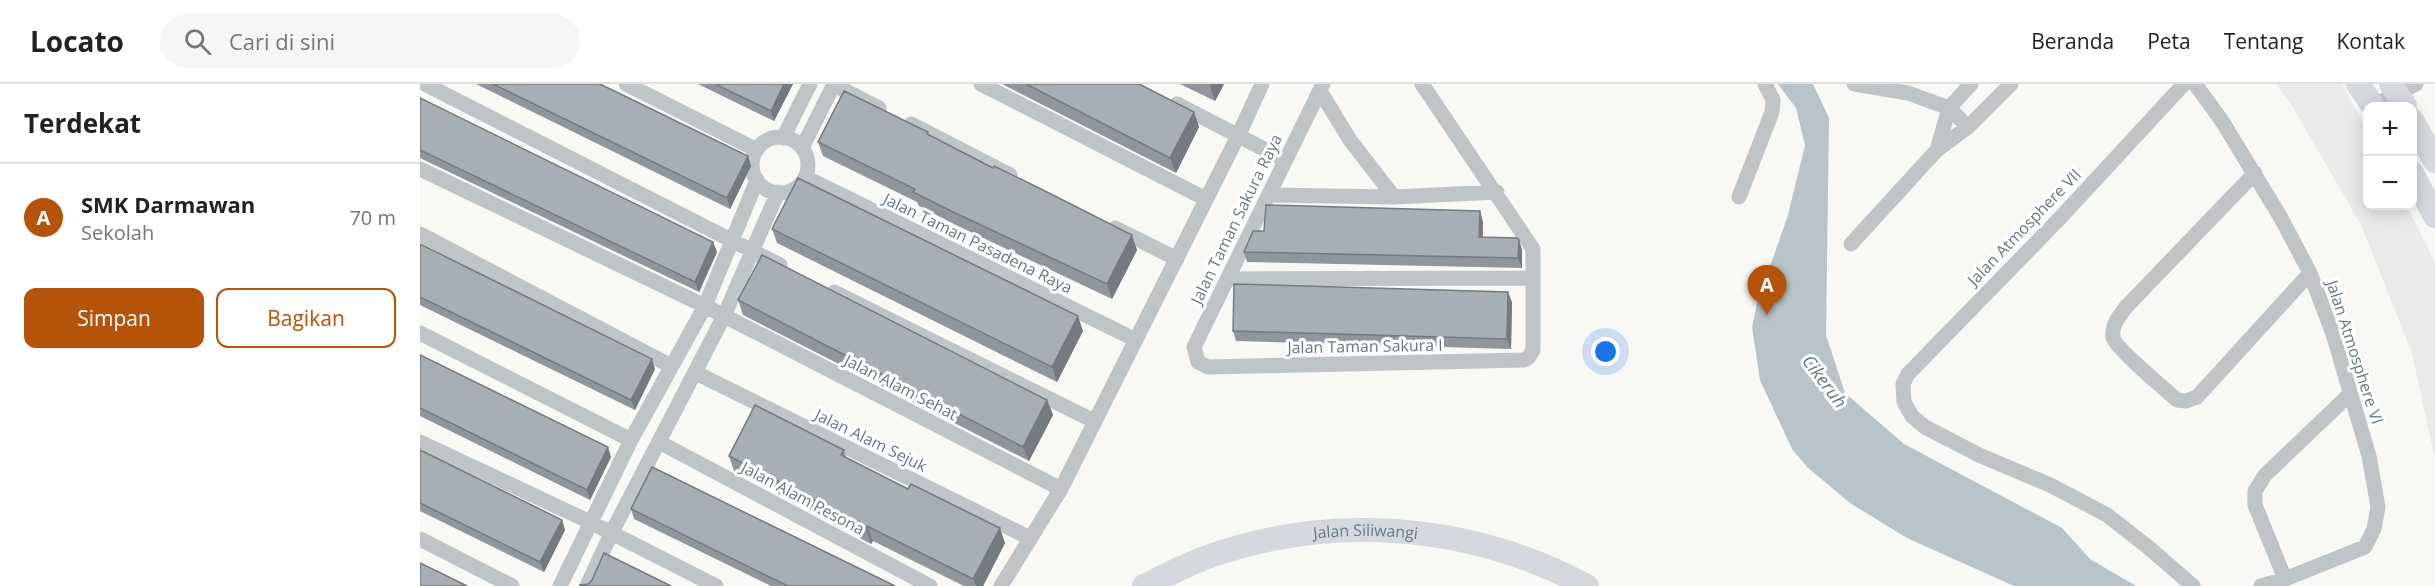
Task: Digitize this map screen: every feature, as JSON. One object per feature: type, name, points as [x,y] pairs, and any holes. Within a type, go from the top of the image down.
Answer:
[{"type":"main road","points":[[2358,84],[2370,102]]},
{"type":"main road","points":[[2417,129],[2435,160]]},
{"type":"main road","points":[[2417,182],[2435,216]]},
{"type":"main road","name":"Jalan Siliwangi","points":[[1144,586],[1202,559],[1255,543],[1319,531],[1373,529],[1424,533],[1494,548],[1560,572],[1587,586]]},
{"type":"street","points":[[425,84],[795,272]]},
{"type":"street","points":[[626,84],[757,150]]},
{"type":"street","points":[[783,138],[810,84]]},
{"type":"street","points":[[981,84],[1206,199]]},
{"type":"street","points":[[1001,586],[1061,489],[1262,84]]},
{"type":"street","points":[[1228,279],[1533,278],[1535,261],[1533,249],[1497,192],[1422,84]]},
{"type":"street","points":[[1739,197],[1772,112],[1773,100],[1765,84]]},
{"type":"street","points":[[1854,84],[1908,93],[1949,108],[1968,127]]},
{"type":"street","points":[[1937,150],[1949,108],[1971,84]]},
{"type":"street","points":[[1851,244],[1937,150],[1968,127],[2011,84]]},
{"type":"street","name":"Jalan Atmosphere VII","points":[[2184,84],[2061,217],[1908,374],[1903,384],[1904,402],[1912,416],[1925,426],[1978,455],[2050,485],[2106,515],[2193,586]]},
{"type":"street","name":"Jalan Atmosphere VI","points":[[2195,84],[2254,173],[2310,273],[2333,334],[2369,456],[2378,507],[2371,537],[2365,548],[2261,586]]},
{"type":"street","points":[[802,148],[834,85],[1021,180]]},
{"type":"street","points":[[1322,87],[1350,140],[1394,197]]},
{"type":"street","name":"Jalan Taman Sakura Raya","points":[[1208,368],[1198,362],[1194,347],[1322,87]]},
{"type":"street","points":[[2381,102],[2402,92]]},
{"type":"street","points":[[1167,99],[1285,160]]},
{"type":"street","points":[[790,139],[802,148],[808,162],[805,177],[794,189],[770,191],[757,180],[752,165],[757,150],[768,140],[790,139]]},
{"type":"street","name":"Jalan Alam Sehat","points":[[420,169],[705,306],[1061,489]]},
{"type":"street","points":[[2254,173],[2126,307],[2115,321],[2113,336],[2116,344],[2177,400],[2192,400],[2310,273]]},
{"type":"street","name":"Jalan Taman Pasadena Raya","points":[[805,177],[1136,340]]},
{"type":"street","points":[[560,586],[631,440],[705,306],[757,180]]},
{"type":"street","points":[[587,586],[611,534],[724,316],[778,192]]},
{"type":"street","points":[[1269,195],[1394,197],[1497,192]]},
{"type":"street","points":[[1104,222],[1177,259]]},
{"type":"street","points":[[420,234],[672,366]]},
{"type":"street","name":"Jalan Taman Sakura I","points":[[1208,368],[1524,360],[1533,350],[1533,278]]},
{"type":"street","points":[[816,283],[1094,421]]},
{"type":"street","points":[[420,333],[631,440]]},
{"type":"street","name":"Jalan Alam Sejuk","points":[[696,373],[1030,538]]},
{"type":"street","points":[[2285,579],[2256,512],[2255,491],[2265,475],[2350,394]]},
{"type":"street","points":[[420,442],[590,522],[716,586]]},
{"type":"street","name":"Jalan Alam Pesona","points":[[659,442],[930,586]]},
{"type":"street","points":[[420,539],[512,586]]},
{"type":"shaded area","points":[[2276,84],[2342,84],[2363,123],[2363,210],[2409,210],[2435,263],[2435,459],[2412,353],[2361,225],[2291,104]]},
{"type":"water","name":"Cikeruh","points":[[1778,84],[1813,84],[1829,118],[1826,335],[1845,393],[1904,444],[2062,528],[2090,559],[2136,586],[2014,586],[1907,538],[1850,503],[1807,467],[1792,449],[1760,380],[1752,327],[1757,304],[1788,215],[1805,145],[1796,108]]},
{"type":"building","points":[[493,84],[600,84],[748,156],[727,198]]},
{"type":"building","points":[[715,84],[784,84],[771,111]]},
{"type":"building","points":[[1026,84],[1139,84],[1194,112],[1170,158]]},
{"type":"building","points":[[844,91],[928,132],[927,134],[993,168],[994,166],[1132,235],[1107,284],[951,211],[913,192],[915,189],[818,142]]},
{"type":"building","points":[[420,98],[713,242],[695,282],[420,150]]},
{"type":"building","points":[[798,178],[1078,316],[1052,367],[772,229]]},
{"type":"building","points":[[1266,205],[1480,211],[1479,237],[1517,238],[1519,240],[1518,258],[1244,252],[1253,231],[1264,231]]},
{"type":"building","points":[[420,244],[652,359],[631,400],[420,297]]},
{"type":"building","points":[[762,255],[1047,400],[1023,447],[738,300]]},
{"type":"building","points":[[1234,284],[1508,292],[1507,339],[1233,331]]},
{"type":"building","points":[[420,355],[608,447],[587,490],[420,408]]},
{"type":"building","points":[[755,405],[844,450],[841,455],[908,489],[911,484],[1000,528],[973,579],[867,526],[866,529],[729,456]]},
{"type":"building","points":[[420,450],[562,520],[540,562],[420,503]]},
{"type":"building","points":[[652,467],[895,586],[788,586],[631,509]]},
{"type":"building","points":[[604,553],[671,586],[580,586],[592,580]]},
{"type":"building","points":[[420,563],[467,586],[420,586]]},
{"type":"place","name":"SMK Darmawan","points":[[1767,315]]}]
